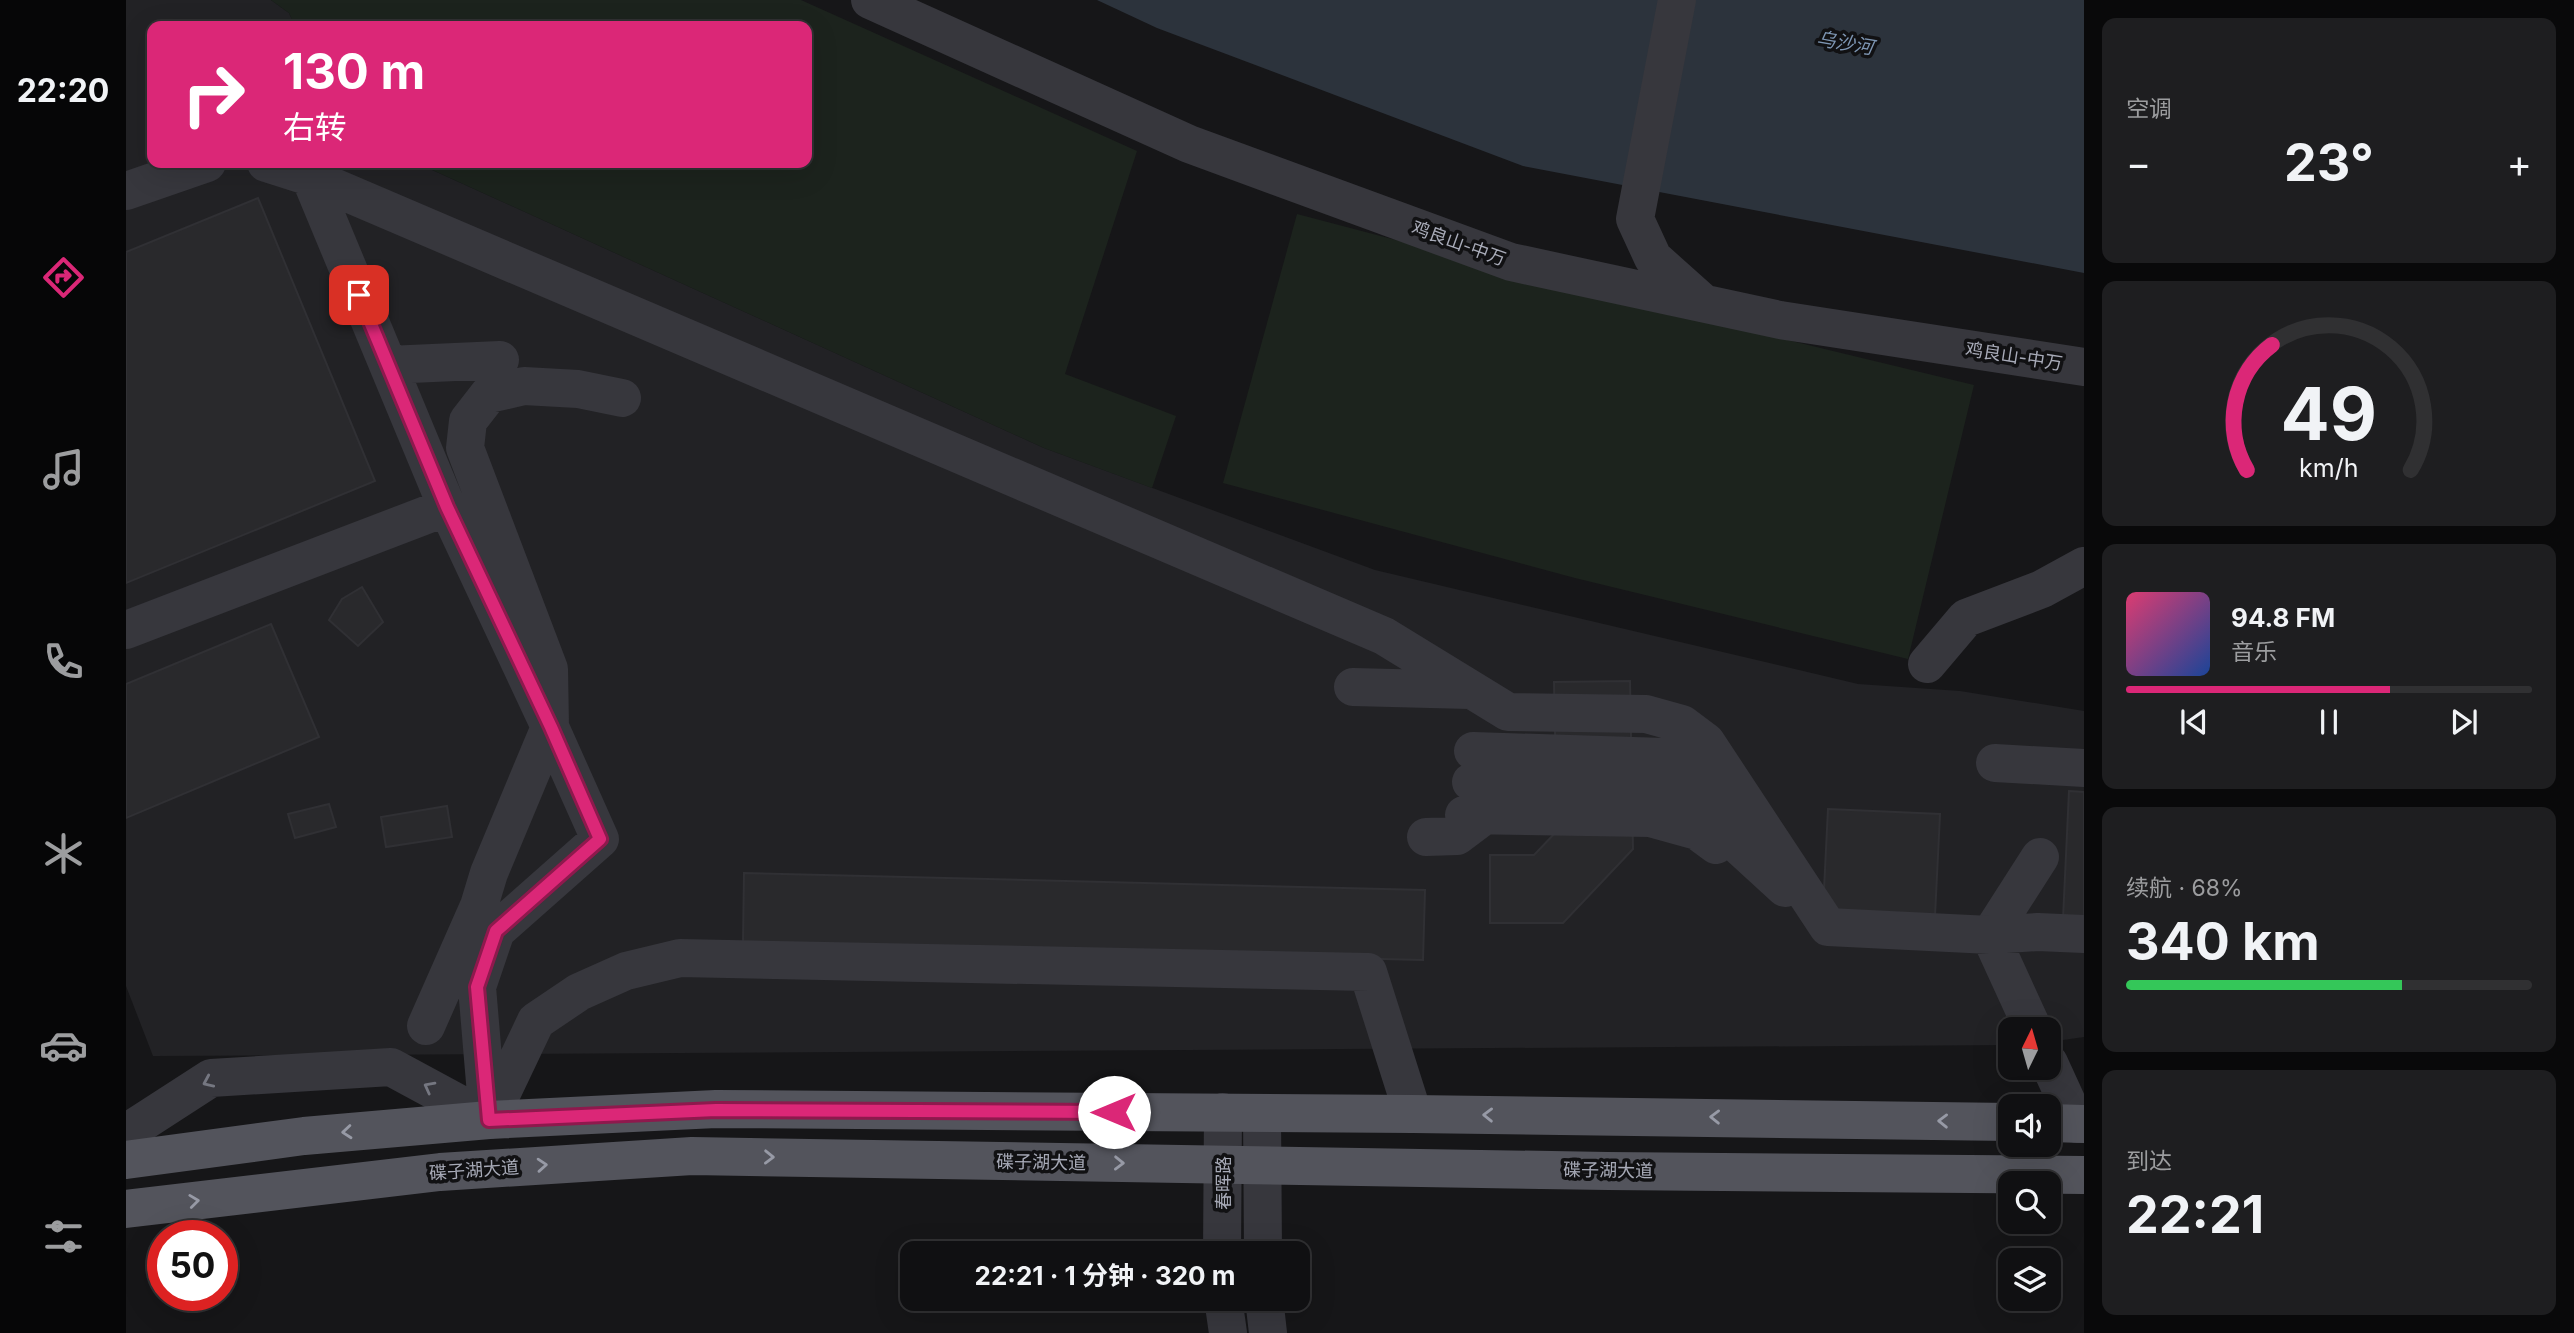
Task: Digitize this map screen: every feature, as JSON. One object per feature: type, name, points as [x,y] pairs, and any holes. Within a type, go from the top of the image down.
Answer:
[{"type":"main road","points":[[126,1160],[304,1136],[489,1120],[716,1110],[1223,1112],[1998,1122]]},
{"type":"main road","name":"碟子湖大道","points":[[126,1209],[440,1172],[692,1156],[2084,1175]]},
{"type":"street","name":"鸡良山-中万","points":[[870,0],[1189,144],[1498,257],[1780,320],[2084,367]]},
{"type":"street","points":[[1677,0],[1635,219],[1653,258],[1704,304]]},
{"type":"street","points":[[126,191],[193,168]]},
{"type":"street","points":[[282,168],[310,177],[1384,636],[1508,712],[1646,715],[1682,724],[1706,742],[1828,928]]},
{"type":"street","points":[[310,177],[447,507],[551,727],[600,839],[496,931],[477,987],[489,1120]]},
{"type":"street","points":[[388,365],[500,360]]},
{"type":"street","points":[[426,1026],[479,906],[489,873],[551,727],[549,669],[465,448],[468,421],[489,394],[524,386],[578,389],[622,398]]},
{"type":"street","points":[[126,630],[447,507]]},
{"type":"street","points":[[1927,664],[1966,618],[2042,589],[2084,566]]},
{"type":"street","points":[[1353,687],[1471,690]]},
{"type":"street","points":[[1473,791],[1664,757],[1687,767],[1828,928]]},
{"type":"street","points":[[1995,762],[2084,768]]},
{"type":"street","points":[[1473,791],[1650,818],[1697,831],[1828,928],[1990,935],[2038,932],[2084,934]]},
{"type":"street","points":[[1426,837],[1457,836],[1473,791]]},
{"type":"street","points":[[1990,935],[2040,857]]},
{"type":"street","points":[[1990,935],[2028,1017]]},
{"type":"street","points":[[489,1120],[536,1021],[579,992],[626,971],[680,958],[1368,972],[1413,1114]]},
{"type":"street","points":[[126,1133],[211,1078],[391,1067],[489,1120]]},
{"type":"street","points":[[2055,1080],[2070,1124]]},
{"type":"street","name":"春晖路","points":[[1222,1241],[1223,1112]]},
{"type":"street","points":[[1262,1113],[1263,1241]]},
{"type":"street","points":[[1225,1311],[1228,1333]]},
{"type":"street","points":[[1265,1311],[1268,1333]]},
{"type":"shaded area","points":[[126,0],[271,0],[289,13],[293,21],[147,21],[147,168],[428,168],[1044,448],[1375,570],[1858,684],[1960,691],[2084,711],[2084,1037],[2062,1040],[2062,1017],[1998,1017],[1998,1045],[153,1056],[126,986]]},
{"type":"shaded area","points":[[271,0],[801,0],[1137,151],[1065,374],[1176,416],[1152,488],[1044,448],[428,168],[812,168],[812,21],[293,21],[289,13]]},
{"type":"shaded area","points":[[1297,214],[1643,305],[1974,385],[1908,659],[1575,578],[1223,483]]},
{"type":"water","name":"乌沙河","points":[[1097,0],[2084,0],[2084,273],[1523,166],[1157,28]]},
{"type":"building","points":[[258,198],[375,481],[126,583],[126,252]]},
{"type":"building","points":[[362,587],[383,622],[358,646],[329,620],[342,599]]},
{"type":"building","points":[[271,624],[319,737],[126,818],[126,684]]},
{"type":"building","points":[[1630,681],[1633,849],[1563,923],[1490,923],[1490,855],[1534,855],[1557,831],[1554,682]]},
{"type":"building","points":[[2069,791],[2084,792],[2084,920],[2063,919]]},
{"type":"building","points":[[329,804],[336,827],[295,838],[288,814]]},
{"type":"building","points":[[447,806],[452,837],[386,847],[381,817]]},
{"type":"building","points":[[1828,809],[1940,814],[1935,916],[1823,910]]},
{"type":"building","points":[[744,873],[1425,890],[1423,960],[743,943]]},
{"type":"route","points":[[359,295],[447,507],[551,727],[600,839],[496,931],[477,987],[489,1120],[716,1110],[1114,1112]]}]
